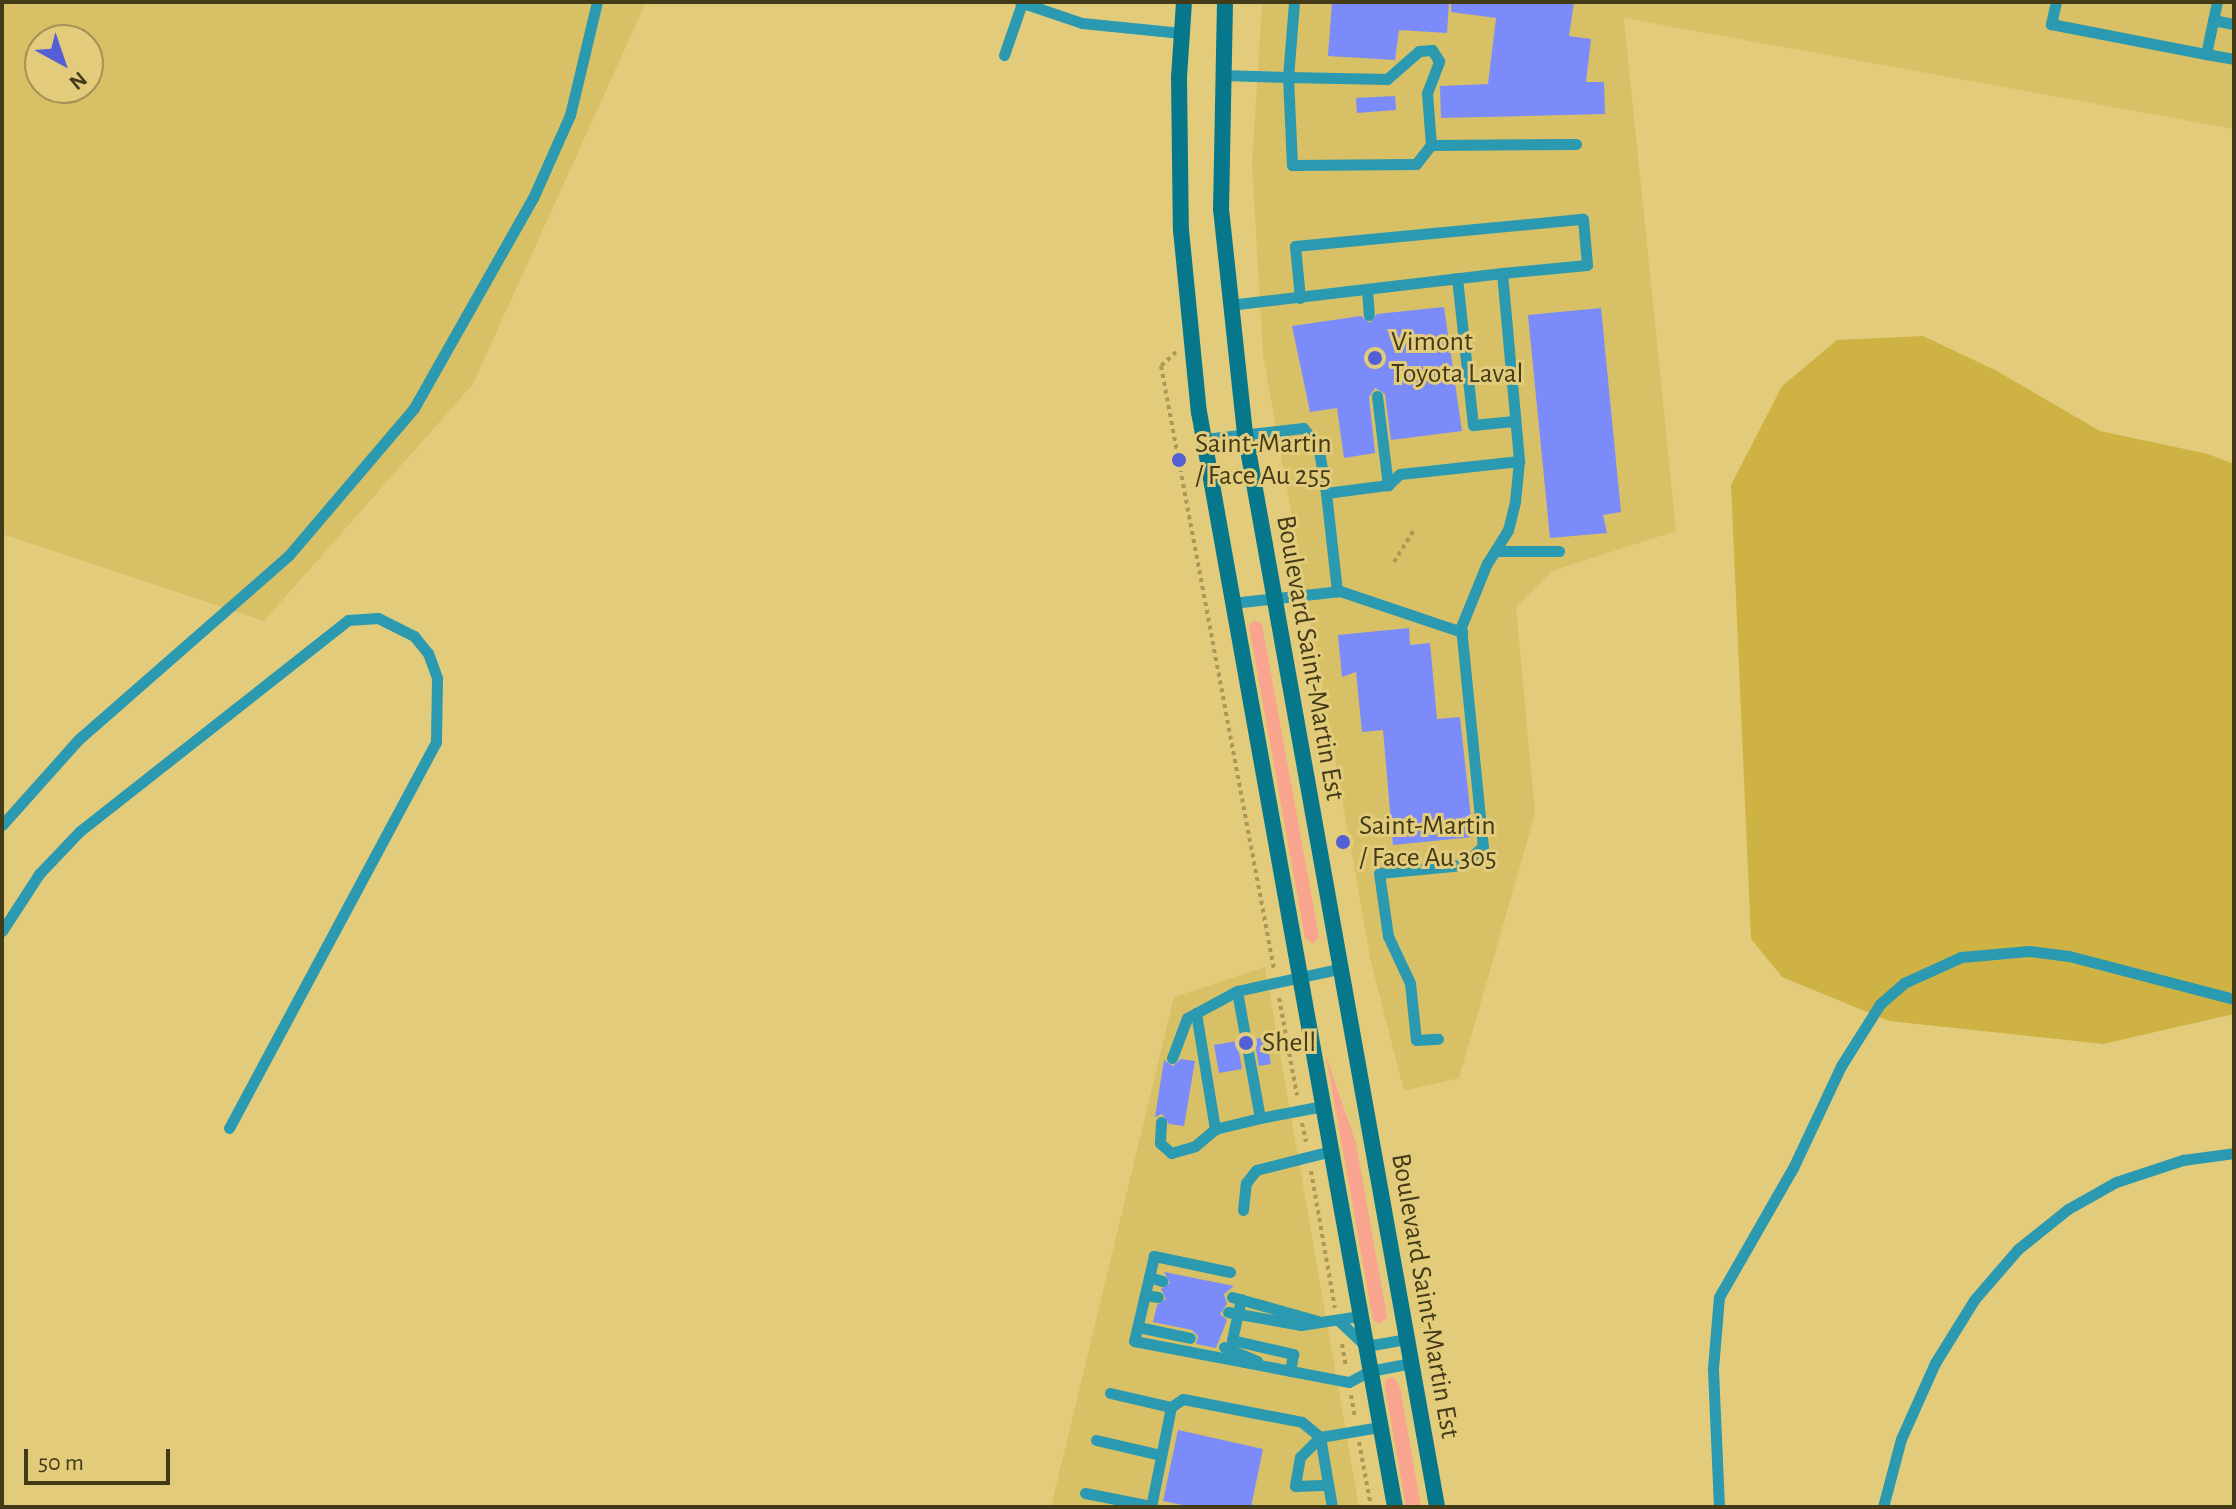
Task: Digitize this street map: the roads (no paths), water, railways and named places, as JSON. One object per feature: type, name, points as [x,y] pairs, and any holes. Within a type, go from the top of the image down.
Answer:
[{"type":"main road","points":[[1184,2],[1181,230],[1204,439],[1395,1507]]},
{"type":"main road","name":"Boulevard Saint-Martin Est","points":[[1225,2],[1221,209],[1245,433],[1338,969],[1437,1507]]},
{"type":"lane","points":[[2,825],[79,739],[289,555],[414,408],[539,185],[570,115],[597,2]]},
{"type":"lane","points":[[1004,55],[1021,2],[1094,25],[1182,33]]},
{"type":"lane","points":[[1222,75],[1288,77],[1387,79],[1419,51],[1432,50],[1439,61],[1427,93],[1431,145],[1416,164],[1292,165],[1288,77],[1294,2]]},
{"type":"lane","points":[[2056,2],[2051,24],[2234,59]]},
{"type":"lane","points":[[2206,54],[2217,2]]},
{"type":"lane","points":[[2213,20],[2234,24]]},
{"type":"lane","points":[[1431,145],[1576,144]]},
{"type":"lane","points":[[1229,305],[1300,298],[1457,278],[1587,265],[1583,219],[1295,246],[1300,298]]},
{"type":"lane","points":[[1438,1039],[1416,1040],[1410,983],[1388,936],[1379,873],[1463,865],[1483,846],[1462,632],[1495,551],[1512,520],[1519,461],[1502,273]]},
{"type":"lane","points":[[1457,278],[1473,425],[1514,421]]},
{"type":"lane","points":[[1367,289],[1369,315]]},
{"type":"lane","points":[[1377,396],[1388,485]]},
{"type":"lane","points":[[1204,439],[1292,427],[1310,434],[1320,451],[1337,591]]},
{"type":"lane","points":[[1326,493],[1388,485],[1400,474],[1519,461]]},
{"type":"lane","points":[[1495,551],[1559,551]]},
{"type":"lane","points":[[1232,603],[1337,591],[1462,632]]},
{"type":"lane","points":[[2,931],[39,874],[80,831],[348,620],[378,618],[414,636],[437,678],[436,742],[412,794],[229,1128]]},
{"type":"lane","points":[[1719,1507],[1713,1368],[1719,1297],[1793,1168],[1841,1066],[1880,1004],[1904,983],[1961,957],[2029,951],[2082,959],[2234,999]]},
{"type":"lane","points":[[1172,1058],[1184,1021],[1237,991],[1338,969]]},
{"type":"lane","points":[[1237,991],[1260,1118]]},
{"type":"lane","points":[[1196,1013],[1215,1129]]},
{"type":"lane","points":[[1161,1122],[1160,1143],[1171,1153],[1195,1146],[1215,1129],[1323,1106]]},
{"type":"lane","points":[[1243,1210],[1246,1183],[1256,1170],[1331,1151]]},
{"type":"lane","points":[[1883,1507],[1901,1439],[1935,1363],[1974,1300],[2018,1249],[2068,1209],[2116,1182],[2183,1160],[2234,1153]]},
{"type":"lane","points":[[1230,1272],[1154,1256],[1134,1341],[1349,1382],[1370,1371],[1411,1363]]},
{"type":"lane","points":[[1149,1277],[1162,1281]]},
{"type":"lane","points":[[1145,1295],[1158,1297]]},
{"type":"lane","points":[[1290,1371],[1293,1354],[1232,1340],[1236,1298],[1319,1321]]},
{"type":"lane","points":[[1233,1313],[1301,1325],[1360,1316]]},
{"type":"lane","points":[[1338,1320],[1366,1346],[1407,1339]]},
{"type":"lane","points":[[1138,1327],[1190,1338]]},
{"type":"lane","points":[[1224,1347],[1272,1368]]},
{"type":"lane","points":[[1110,1393],[1171,1407]]},
{"type":"lane","points":[[1085,1493],[1151,1507],[1171,1407],[1183,1399],[1302,1422],[1320,1437],[1332,1507]]},
{"type":"lane","points":[[1328,1485],[1295,1486],[1300,1457],[1320,1437],[1380,1427]]},
{"type":"lane","points":[[1096,1440],[1161,1455]]},
{"type":"place","name":"Vimont Toyota Laval","points":[[1375,358]]},
{"type":"place","name":"Saint-Martin / Face Au 255","points":[[1179,460]]},
{"type":"place","name":"Saint-Martin / Face Au 305","points":[[1343,842]]},
{"type":"place","name":"Shell","points":[[1246,1043]]}]
